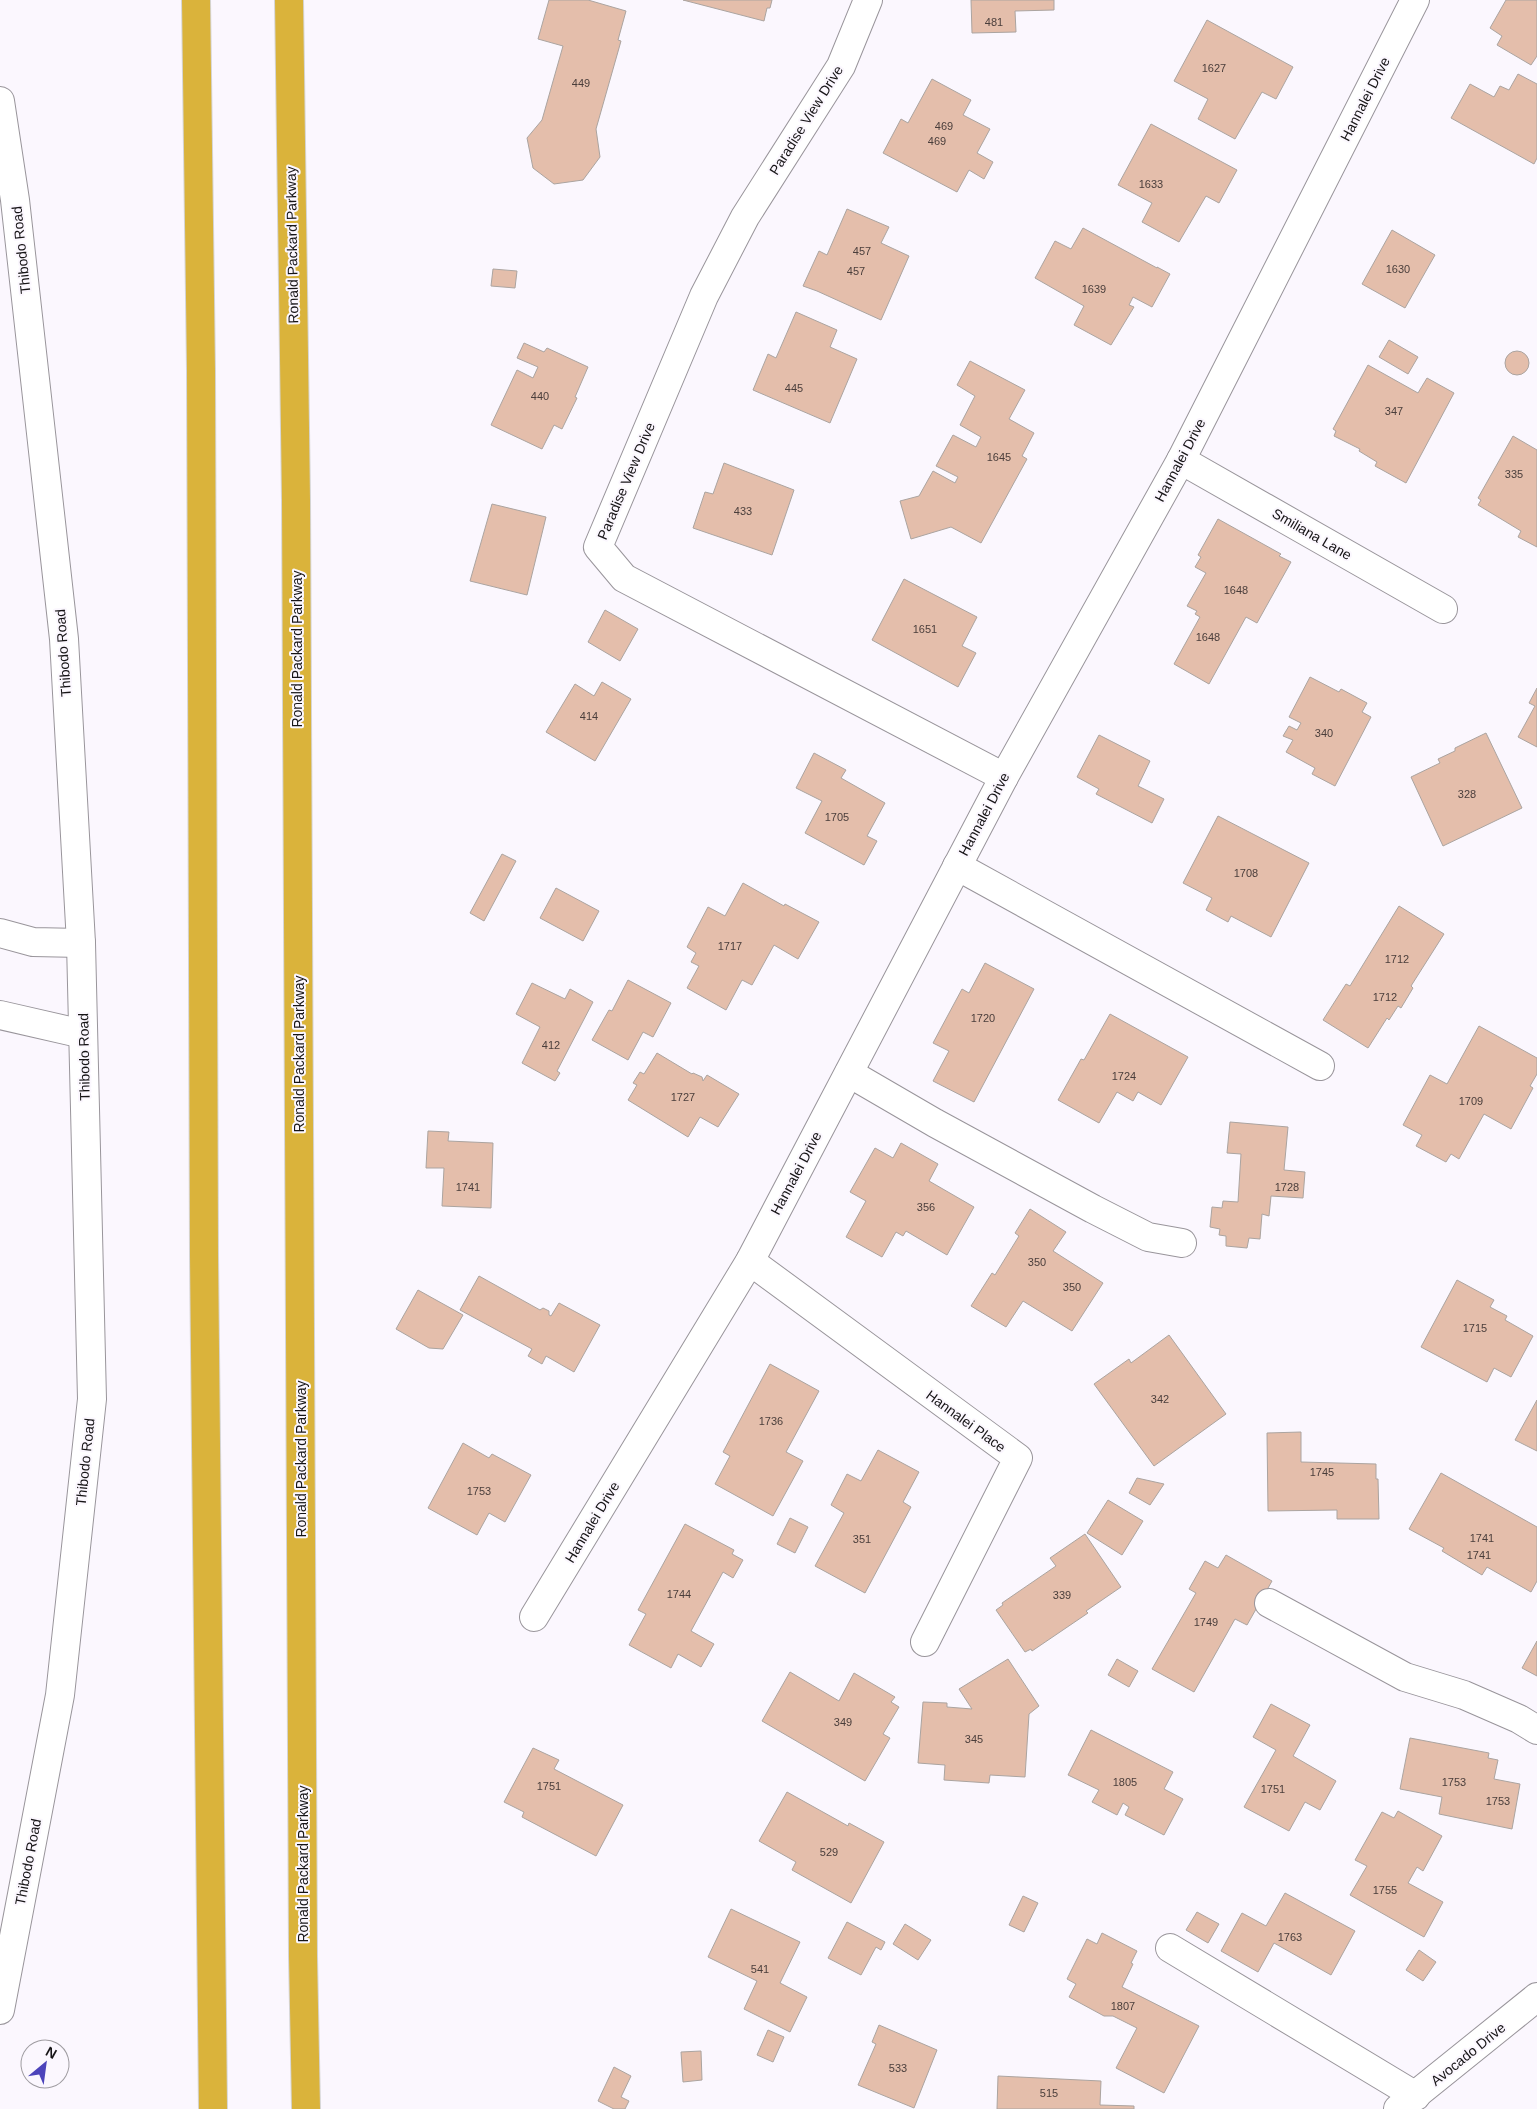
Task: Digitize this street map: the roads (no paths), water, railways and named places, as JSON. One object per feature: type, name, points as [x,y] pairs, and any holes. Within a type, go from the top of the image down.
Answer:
[{"type":"highway","points":[[196,0],[201,371],[204,1255],[213,2109]]},
{"type":"highway","name":"Ronald Packard Parkway","points":[[289,0],[296,500],[303,1916],[306,2109]]},
{"type":"street","name":"Paradise View Drive","points":[[868,0],[840,66],[745,217],[704,296],[598,547],[624,578],[1004,777]]},
{"type":"street","name":"Hannalei Drive","points":[[534,1617],[750,1261],[1004,777],[1181,460],[1415,0]]},
{"type":"street","name":"Thibodo Road","points":[[0,101],[7,201],[64,639],[81,943],[92,1399],[60,1695],[0,2010]]},
{"type":"street","name":"Smiliana Lane","points":[[1181,460],[1443,609]]},
{"type":"street","points":[[957,866],[1320,1066]]},
{"type":"street","points":[[0,933],[33,942],[81,943]]},
{"type":"street","points":[[0,1015],[83,1034]]},
{"type":"street","points":[[849,1073],[950,1131],[1148,1237],[1182,1243]]},
{"type":"street","name":"Hannalei Place","points":[[750,1261],[1018,1458],[925,1642]]},
{"type":"street","points":[[1269,1603],[1405,1677],[1464,1695],[1519,1719],[1537,1730]]},
{"type":"street","points":[[1170,1948],[1407,2102]]},
{"type":"street","name":"Avocado Drive","points":[[1407,2102],[1537,1997]]}]
